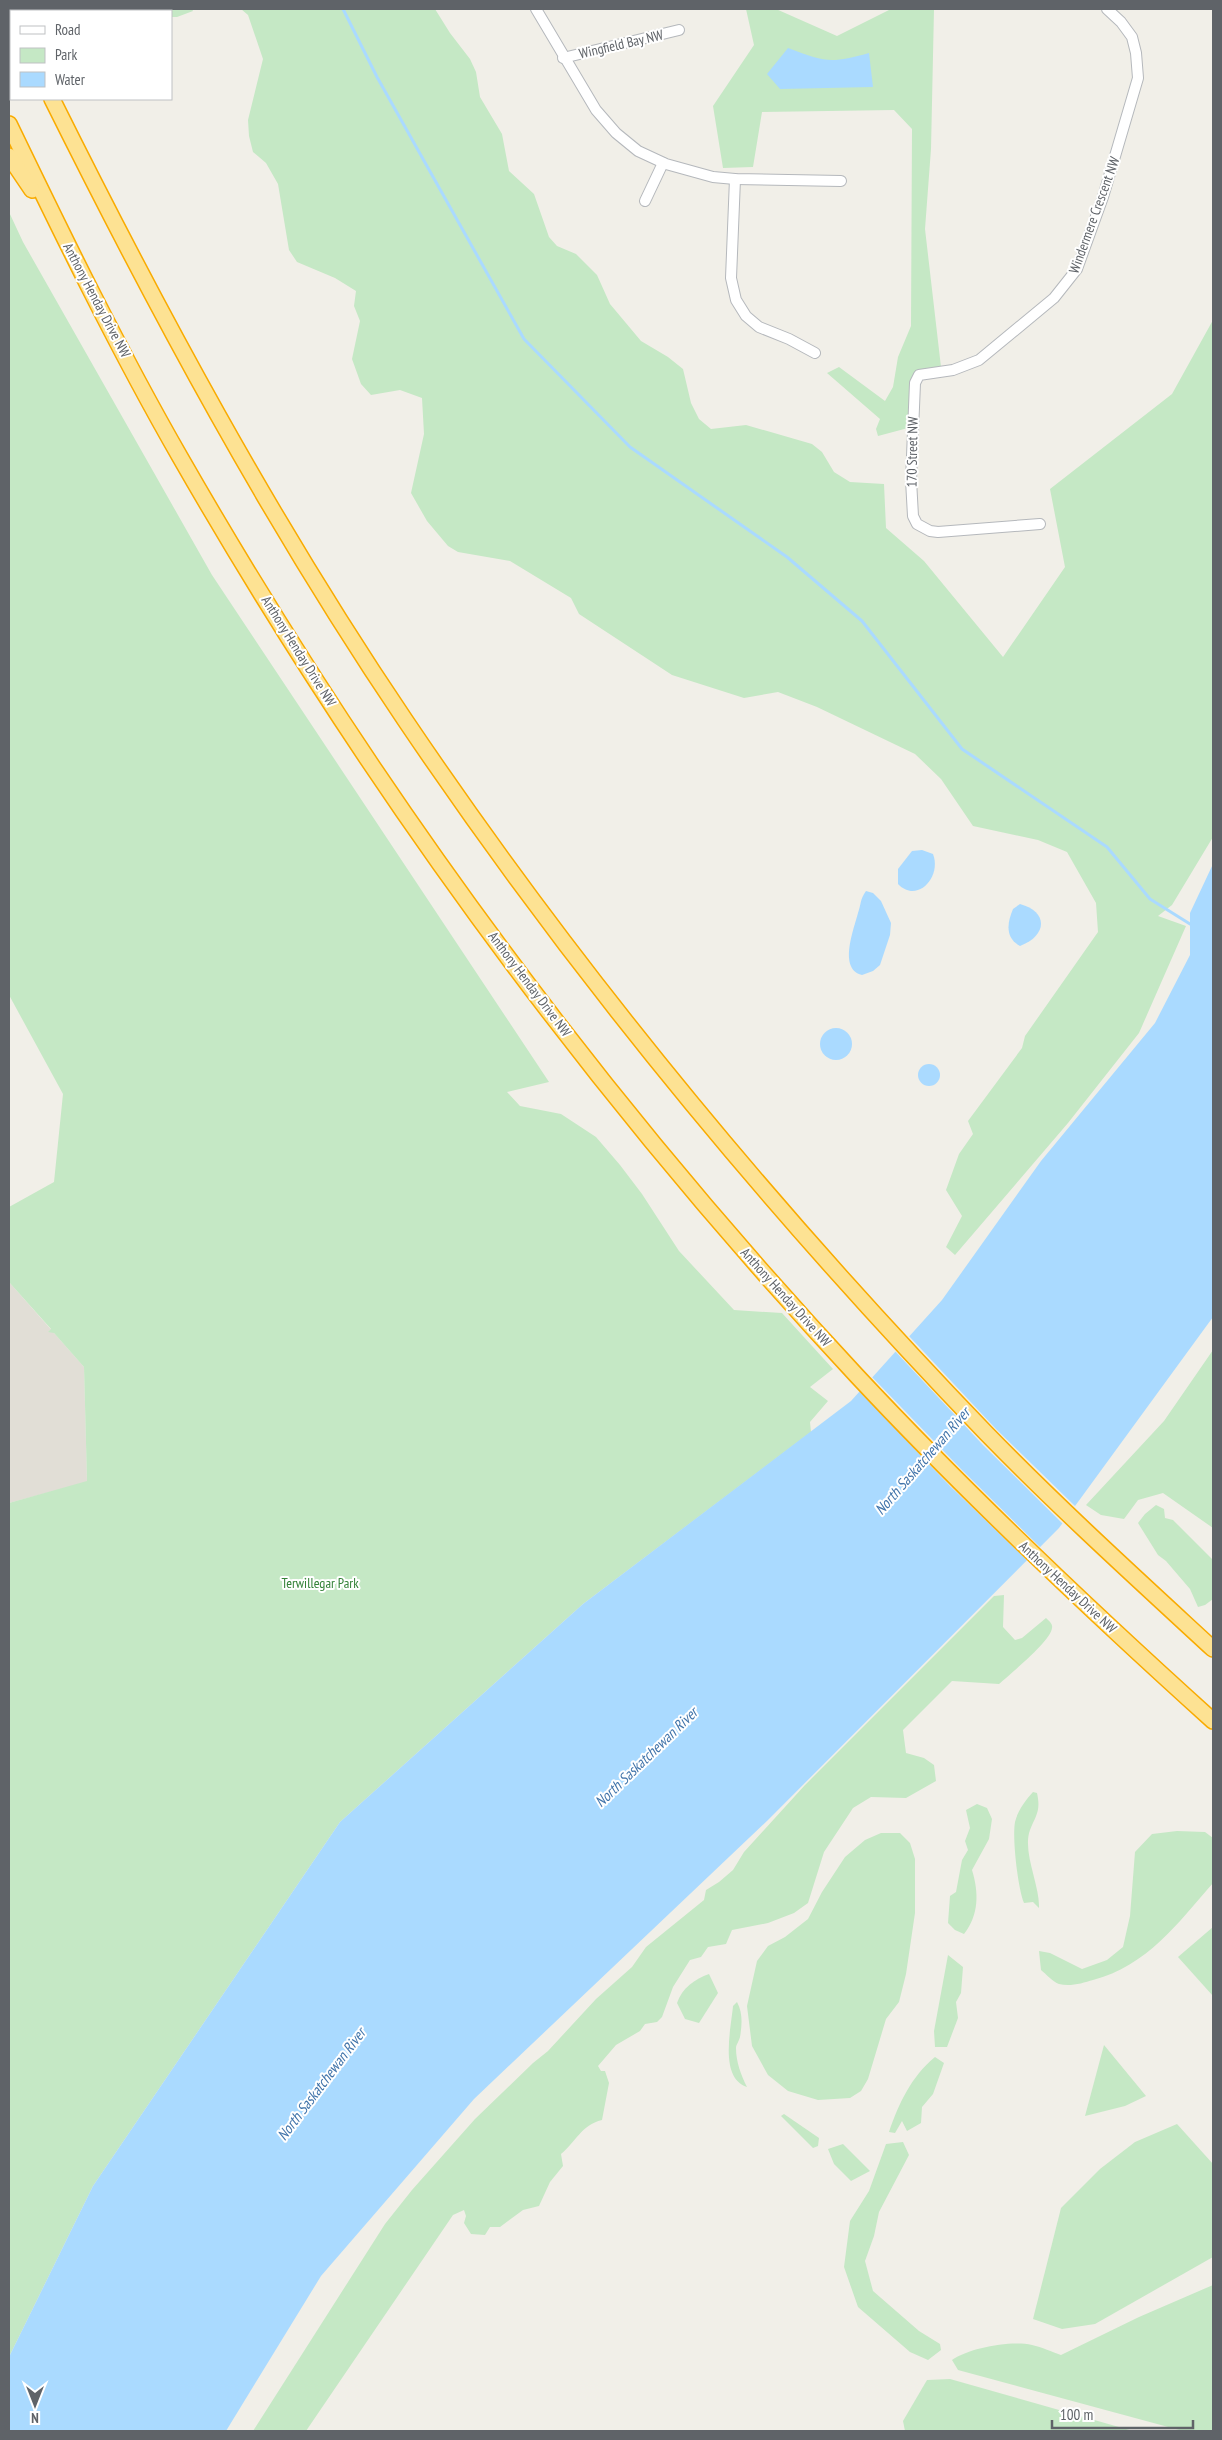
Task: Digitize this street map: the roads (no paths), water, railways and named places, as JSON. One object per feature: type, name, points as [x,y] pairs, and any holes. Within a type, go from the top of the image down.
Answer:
[{"type":"highway","points":[[54,100],[115,226],[223,426],[338,617],[405,721],[549,922],[644,1046],[750,1175],[801,1233],[989,1436],[1092,1537],[1213,1649]]},
{"type":"highway","name":"Anthony Henday Drive NW","points":[[9,124],[60,230],[179,454],[290,639],[363,752],[506,954],[668,1160],[764,1273],[857,1376],[1057,1578],[1213,1721]]},
{"type":"highway","points":[[9,156],[60,230]]},
{"type":"street","points":[[536,9],[563,58],[596,110],[616,133],[638,150],[663,163],[697,173],[736,179],[841,181]]},
{"type":"street","name":"Windermere Crescent NW","points":[[919,375],[952,370],[979,360],[1054,298],[1077,268],[1103,197],[1138,78],[1136,53],[1132,37],[1121,22],[1107,9]]},
{"type":"street","name":"Wingfield Bay NW","points":[[563,58],[679,30]]},
{"type":"street","points":[[645,201],[663,163]]},
{"type":"street","points":[[736,179],[731,278],[736,300],[746,316],[759,327],[789,339],[815,353]]},
{"type":"street","name":"170 Street NW","points":[[919,375],[914,383],[913,394],[911,480],[913,516],[917,524],[938,532],[1040,524]]},
{"type":"water","points":[[788,48],[828,60],[845,59],[869,53],[873,87],[780,89],[767,74]]},
{"type":"water","points":[[922,850],[933,854],[935,863],[931,879],[920,889],[913,891],[905,889],[898,884],[898,869],[912,851]]},
{"type":"water","name":"North Saskatchewan River","points":[[1213,864],[1213,1317],[1059,1528],[768,1820],[474,2099],[321,2276],[226,2431],[9,2431],[9,2357],[93,2186],[340,1822],[583,1604],[851,1401],[942,1300],[1041,1161],[1155,1023],[1190,955],[1190,913]]},
{"type":"water","points":[[866,891],[873,893],[881,901],[891,923],[890,935],[880,965],[873,971],[862,975],[855,971],[851,965],[849,948],[862,899]]},
{"type":"water","points":[[1020,904],[1036,913],[1040,918],[1041,924],[1040,930],[1035,936],[1029,942],[1020,946],[1012,939],[1009,930],[1009,920],[1013,909]]},
{"type":"water","points":[[836,1028],[842,1029],[847,1033],[851,1038],[851,1050],[847,1055],[842,1059],[836,1060],[830,1059],[825,1055],[821,1050],[820,1044],[821,1038],[825,1033],[830,1029]]},
{"type":"water","points":[[929,1064],[939,1071],[940,1075],[933,1085],[929,1086],[919,1079],[918,1075],[925,1065]]},
{"type":"waterway","points":[[343,9],[377,77],[524,339],[630,447],[787,557],[862,621],[962,749],[1107,847],[1150,899],[1190,924]]},
{"type":"park label","name":"Terwillegar Park","points":[[320,1583]]}]
